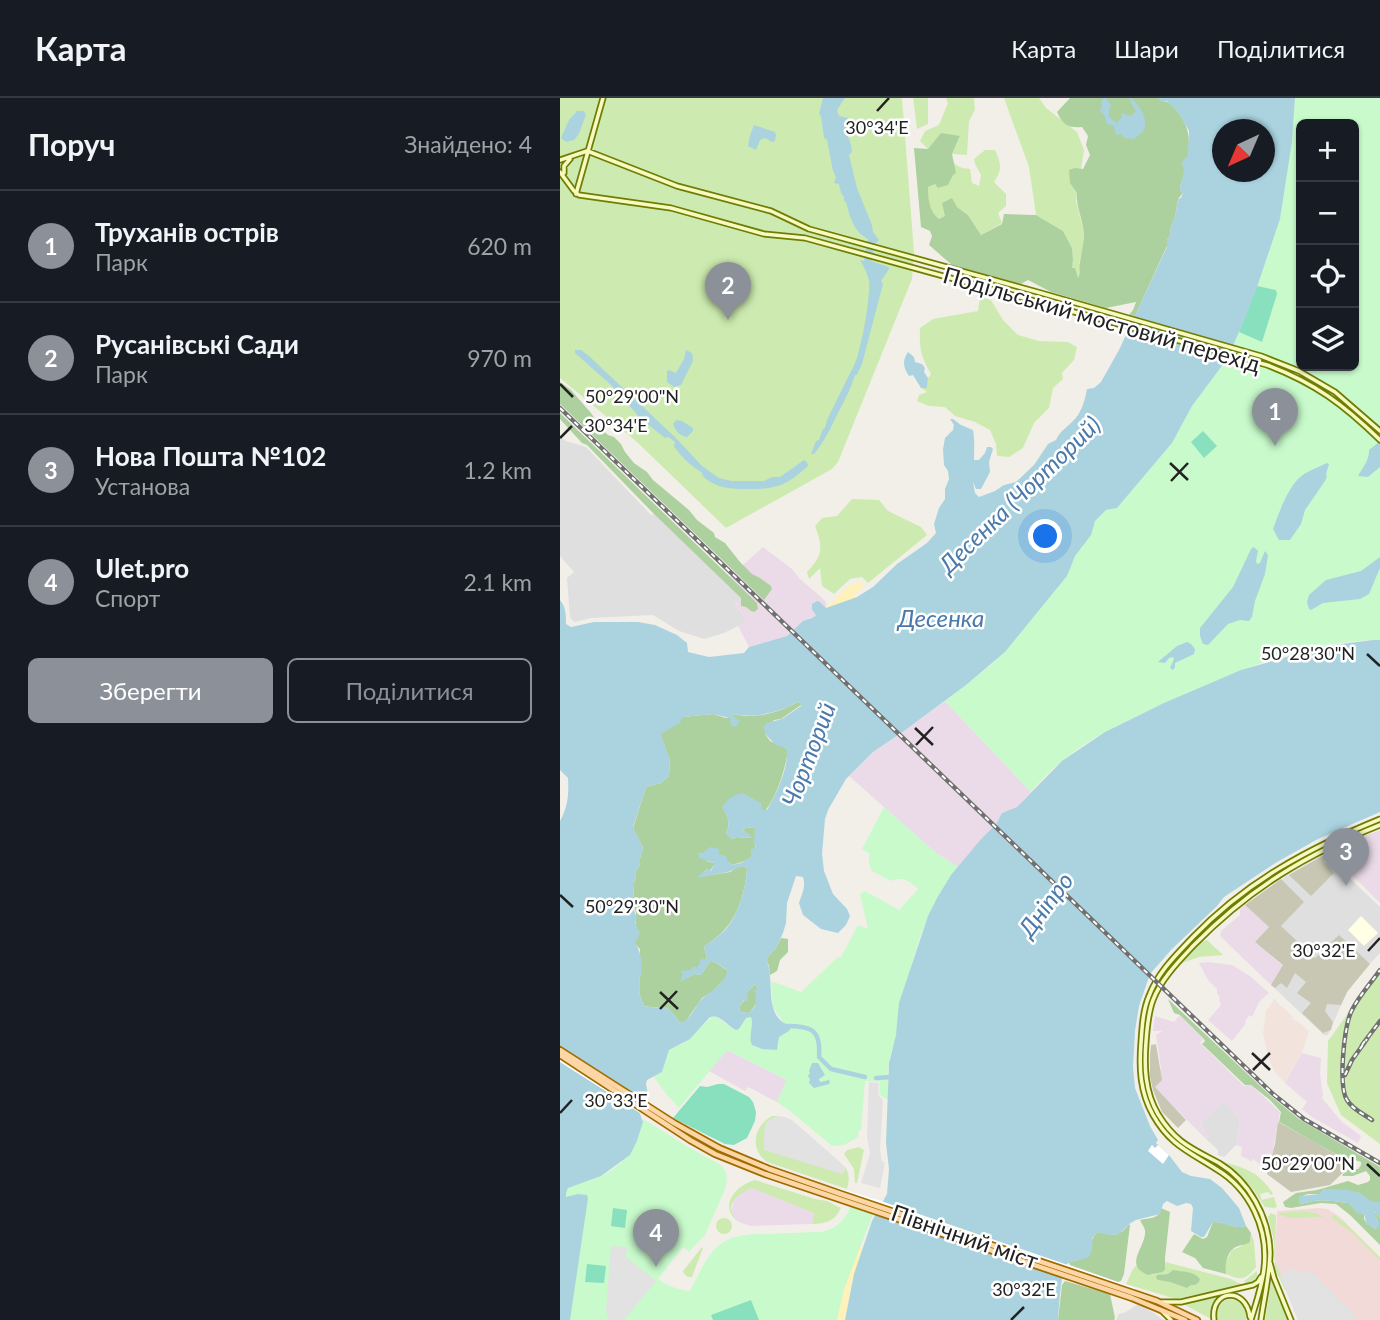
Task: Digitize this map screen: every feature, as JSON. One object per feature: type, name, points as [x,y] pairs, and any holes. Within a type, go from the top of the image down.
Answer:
[{"type":"main road","points":[[576,194],[603,98]]},
{"type":"main road","points":[[560,160],[587,151]]},
{"type":"main road","name":"Подільський мостовий перехід","points":[[587,151],[677,186],[771,211],[808,229],[1261,356],[1299,371],[1335,392],[1380,431]]},
{"type":"main road","points":[[572,157],[564,166],[562,174],[576,194]]},
{"type":"main road","name":"Подільський мостовий перехід","points":[[576,194],[671,208],[764,234],[805,238],[1267,365],[1324,392],[1380,440]]},
{"type":"main road","points":[[1251,1320],[1264,1270],[1261,1228],[1244,1194],[1219,1170],[1178,1146],[1162,1129],[1147,1102],[1140,1070],[1146,1005],[1158,976],[1201,928],[1231,901],[1289,861],[1380,819]]},
{"type":"main road","points":[[1291,1320],[1274,1278],[1268,1237],[1258,1205],[1244,1185],[1220,1164],[1179,1140],[1157,1111],[1145,1071],[1150,1013],[1159,987],[1172,969],[1236,906],[1295,865],[1380,825]]},
{"type":"main road","points":[[560,1050],[673,1125]]},
{"type":"main road","points":[[560,1055],[673,1125]]},
{"type":"main road","name":"Північний міст","points":[[673,1125],[719,1149],[835,1195],[1156,1304]]},
{"type":"main road","points":[[1261,1320],[1270,1258]]},
{"type":"main road","points":[[1156,1304],[1179,1303],[1253,1285],[1258,1282],[1264,1270]]},
{"type":"main road","points":[[1214,1320],[1216,1303],[1229,1295],[1244,1301],[1251,1320]]},
{"type":"main road","points":[[1156,1304],[1171,1320]]},
{"type":"main road","points":[[1156,1304],[1185,1320]]},
{"type":"main road","points":[[1156,1304],[1197,1320]]},
{"type":"shaded area","points":[[560,437],[586,447],[651,515],[654,514],[742,598],[735,605],[748,621],[704,639],[679,631],[653,615],[573,621],[570,617],[567,578],[574,572],[560,556]]},
{"type":"shaded area","points":[[763,547],[792,569],[821,597],[826,602],[826,609],[823,607],[814,617],[787,636],[749,647],[738,626],[747,620],[735,607],[741,598],[724,582]]},
{"type":"shaded area","points":[[945,701],[1031,792],[1017,807],[1002,813],[996,824],[958,867],[936,853],[849,776],[873,752]]},
{"type":"shaded area","points":[[1380,830],[1380,903],[1340,863],[1334,849]]},
{"type":"shaded area","points":[[1328,852],[1338,867],[1380,907],[1380,953],[1347,992],[1328,1035],[1324,1035],[1271,985],[1283,965],[1259,946],[1269,927],[1245,905],[1291,873]]},
{"type":"shaded area","points":[[1326,854],[1328,857],[1324,861],[1334,873],[1311,896],[1289,875]]},
{"type":"shaded area","points":[[1281,879],[1304,902],[1281,926],[1315,958],[1339,935],[1370,964],[1347,992],[1341,1005],[1327,1004],[1325,1011],[1333,1022],[1331,1030],[1323,1033],[1302,1013],[1311,1003],[1297,993],[1306,982],[1295,973],[1287,988],[1281,983],[1275,988],[1271,985],[1283,965],[1255,942],[1269,927],[1245,905]]},
{"type":"shaded area","points":[[1245,905],[1269,927],[1255,942],[1283,966],[1271,985],[1220,936],[1221,931],[1240,915],[1240,909]]},
{"type":"shaded area","points":[[1361,916],[1378,933],[1364,946],[1348,930]]},
{"type":"shaded area","points":[[1199,963],[1232,965],[1269,993],[1259,1002],[1252,1017],[1249,1015],[1232,1041],[1208,1020],[1221,1005],[1217,989],[1208,980]]},
{"type":"shaded area","points":[[1274,999],[1292,1019],[1309,1031],[1301,1055],[1285,1083],[1275,1072],[1268,1057],[1263,1033],[1266,1010]]},
{"type":"shaded area","points":[[1180,1015],[1204,1039],[1200,1043],[1244,1086],[1251,1085],[1280,1112],[1269,1171],[1253,1159],[1251,1162],[1241,1156],[1242,1147],[1236,1145],[1240,1118],[1223,1102],[1200,1125],[1210,1135],[1206,1139],[1154,1087],[1161,1068],[1156,1035],[1162,1031],[1153,1031],[1155,1016],[1174,1022]]},
{"type":"shaded area","points":[[1156,1044],[1162,1080],[1155,1087],[1186,1120],[1178,1128],[1162,1112],[1153,1090],[1150,1055],[1151,1045]]},
{"type":"shaded area","points":[[726,1051],[785,1079],[777,1102],[748,1087],[745,1091],[709,1071]]},
{"type":"shaded area","points":[[1302,1053],[1321,1058],[1322,1098],[1342,1122],[1361,1136],[1358,1143],[1302,1109],[1307,1102],[1285,1083]]},
{"type":"shaded area","points":[[869,1082],[879,1083],[878,1094],[883,1101],[880,1150],[885,1163],[880,1188],[861,1183],[870,1153],[867,1137]]},
{"type":"shaded area","points":[[1223,1101],[1240,1118],[1236,1145],[1224,1157],[1218,1155],[1218,1150],[1206,1139],[1209,1135],[1200,1125]]},
{"type":"shaded area","points":[[778,1116],[792,1120],[841,1163],[846,1168],[842,1174],[764,1150],[765,1126],[768,1121]]},
{"type":"shaded area","points":[[1278,1122],[1352,1164],[1330,1185],[1291,1192],[1267,1174]]},
{"type":"shaded area","points":[[752,1187],[815,1213],[812,1224],[750,1226],[739,1222],[732,1211],[733,1200],[737,1194]]},
{"type":"shaded area","points":[[1328,1209],[1340,1217],[1380,1257],[1380,1320],[1298,1320],[1275,1264],[1277,1211]]},
{"type":"shaded area","points":[[611,1246],[627,1247],[626,1257],[656,1281],[624,1320],[609,1320],[606,1311]]},
{"type":"shaded area","points":[[1288,1269],[1313,1273],[1354,1314],[1355,1320],[1298,1320],[1280,1276]]},
{"type":"shaded area","points":[[1138,1304],[1164,1320],[1116,1320],[1119,1314]]},
{"type":"green space","points":[[560,98],[902,98],[914,252],[912,279],[838,462],[832,469],[726,528],[637,442],[560,378]]},
{"type":"green space","points":[[913,98],[928,98],[928,124],[917,129]]},
{"type":"green space","points":[[946,98],[974,98],[975,110],[969,121],[967,155],[952,154],[960,137],[928,149],[920,141],[925,131],[939,125],[948,103]]},
{"type":"green space","points":[[1004,98],[1039,98],[1046,108],[1077,132],[1084,150],[1076,201],[1083,228],[1083,249],[1079,264],[1081,273],[1078,279],[1071,268],[1072,248],[1063,231],[1036,215],[1029,167]]},
{"type":"green space","points":[[1070,98],[1159,98],[1174,106],[1187,128],[1189,149],[1180,188],[1183,193],[1178,199],[1167,246],[1135,316],[1129,315],[1136,302],[1106,308],[1051,292],[1028,280],[1021,284],[952,265],[929,245],[932,236],[930,231],[921,227],[914,148],[928,149],[941,133],[960,136],[952,154],[956,173],[948,185],[938,188],[935,184],[928,187],[930,204],[936,216],[939,219],[945,216],[942,203],[952,198],[957,207],[968,215],[981,235],[1002,224],[1004,214],[1036,215],[1063,231],[1072,248],[1072,268],[1075,268],[1078,278],[1084,231],[1077,193],[1070,183],[1069,170],[1083,169],[1090,155],[1086,145],[1088,136],[1082,127],[1066,125],[1057,112]]},
{"type":"green space","points":[[1295,98],[1380,98],[1380,640],[1333,644],[1287,655],[1199,688],[1127,720],[1093,739],[1057,765],[1031,792],[945,701],[1005,652],[1067,576],[1095,521],[1106,510],[1117,508],[1172,443],[1192,406],[1227,359],[1256,290],[1280,219],[1292,142]]},
{"type":"green space","points":[[985,150],[995,150],[999,159],[1000,170],[994,182],[1006,194],[1006,206],[998,213],[1002,223],[981,235],[968,215],[957,207],[939,219],[929,204],[927,190],[932,179],[950,158],[958,166],[970,169],[972,183],[979,186],[981,175],[974,159]]},
{"type":"green space","points":[[1257,286],[1276,290],[1277,294],[1262,342],[1239,332]]},
{"type":"green space","points":[[980,297],[991,300],[1003,320],[1018,335],[1039,341],[1068,342],[1077,347],[1074,360],[1062,373],[1063,379],[1053,388],[1049,408],[1034,423],[1023,448],[1009,457],[997,456],[996,444],[990,430],[955,416],[945,407],[929,406],[917,401],[919,395],[927,392],[921,388],[927,388],[931,374],[921,352],[920,328],[933,319],[978,311]]},
{"type":"green space","points":[[560,382],[571,390],[601,428],[621,444],[634,463],[725,543],[752,574],[771,586],[772,589],[764,600],[560,404]]},
{"type":"green space","points":[[560,413],[757,603],[758,609],[754,612],[741,606],[741,598],[582,443],[560,419]]},
{"type":"green space","points":[[1203,431],[1217,446],[1204,458],[1191,442]]},
{"type":"green space","points":[[852,499],[879,500],[888,511],[921,527],[927,535],[868,583],[862,577],[850,579],[834,594],[822,586],[820,568],[809,579],[807,572],[819,556],[819,539],[815,526],[822,518],[837,516]]},
{"type":"green space","points":[[798,702],[801,705],[781,719],[774,720],[766,730],[765,734],[770,741],[786,748],[788,752],[780,782],[766,810],[725,812],[728,822],[726,833],[732,839],[750,838],[743,830],[755,827],[752,856],[732,865],[728,862],[706,861],[714,865],[710,871],[707,869],[698,877],[730,872],[744,866],[747,869],[735,916],[724,931],[704,947],[707,958],[682,978],[701,975],[710,961],[728,970],[726,978],[702,998],[686,1021],[680,1023],[668,1009],[644,1006],[640,996],[640,949],[635,944],[636,913],[632,902],[635,872],[640,865],[643,848],[633,828],[646,787],[661,783],[669,776],[670,761],[660,734],[682,717],[713,714],[726,718],[734,714],[758,715],[775,712]]},
{"type":"green space","points":[[884,807],[936,853],[958,867],[934,905],[917,947],[890,1056],[888,1100],[879,1094],[880,1082],[865,1081],[861,1130],[858,1137],[844,1145],[832,1146],[777,1102],[785,1079],[726,1051],[679,1108],[654,1077],[662,1072],[669,1050],[684,1043],[713,1016],[733,1029],[739,1029],[746,1018],[751,1017],[751,1035],[755,1047],[774,1050],[778,1047],[779,1037],[789,1031],[773,1007],[771,981],[801,992],[841,957],[858,925],[868,929],[860,894],[865,891],[899,910],[918,889],[906,880],[891,881],[872,871],[869,853],[862,849]]},
{"type":"green space","points":[[781,938],[788,939],[788,952],[780,960],[777,971],[770,975],[766,959]]},
{"type":"green space","points":[[1207,940],[1223,955],[1199,957],[1182,963],[1202,942]]},
{"type":"green space","points":[[1380,969],[1380,1144],[1341,1115],[1327,1083],[1328,1041]]},
{"type":"green space","points":[[755,984],[758,988],[757,1003],[749,1013],[741,1012],[739,1007]]},
{"type":"green space","points":[[1168,999],[1299,1119],[1380,1167],[1380,1202],[1371,1202],[1359,1193],[1324,1189],[1320,1194],[1299,1197],[1299,1202],[1301,1204],[1324,1200],[1349,1203],[1357,1212],[1364,1214],[1368,1225],[1375,1229],[1378,1220],[1375,1212],[1380,1218],[1380,1245],[1336,1204],[1285,1207],[1283,1202],[1296,1193],[1348,1181],[1358,1185],[1368,1182],[1370,1176],[1366,1171],[1353,1176],[1343,1176],[1347,1170],[1358,1169],[1361,1162],[1352,1159],[1348,1161],[1279,1122],[1281,1112],[1251,1085],[1245,1085],[1202,1044],[1204,1039],[1180,1015],[1174,1013]]},
{"type":"green space","points":[[724,1084],[749,1097],[756,1112],[747,1138],[734,1145],[725,1144],[673,1118],[700,1086]]},
{"type":"green space","points":[[772,1116],[778,1116],[768,1121],[765,1126],[842,1173],[846,1168],[849,1178],[847,1189],[767,1162],[761,1157],[756,1138],[761,1126]]},
{"type":"green space","points":[[643,1119],[722,1166],[727,1179],[705,1235],[689,1252],[683,1247],[658,1279],[673,1287],[690,1291],[708,1258],[728,1239],[749,1234],[822,1232],[840,1223],[851,1206],[873,1214],[844,1289],[837,1320],[560,1320],[560,1178],[582,1182],[599,1177],[614,1168],[633,1148]]},
{"type":"green space","points":[[859,1147],[864,1150],[855,1183],[854,1169],[844,1154],[847,1150]]},
{"type":"green space","points":[[1227,1163],[1259,1177],[1273,1194],[1260,1194],[1262,1200],[1274,1197],[1277,1207],[1265,1207],[1252,1188]]},
{"type":"green space","points":[[755,1180],[827,1201],[841,1208],[830,1221],[812,1224],[814,1213],[752,1188],[736,1197],[731,1206],[739,1222],[733,1216],[729,1203],[741,1187]]},
{"type":"green space","points":[[613,1208],[627,1210],[625,1228],[611,1226]]},
{"type":"green space","points":[[1161,1208],[1170,1212],[1165,1269],[1163,1272],[1148,1275],[1140,1271],[1136,1260],[1145,1236],[1140,1220],[1156,1216]]},
{"type":"green space","points":[[1302,1211],[1323,1217],[1289,1218],[1279,1214],[1279,1213]]},
{"type":"green space","points":[[1271,1213],[1276,1215],[1275,1261],[1285,1290],[1275,1269],[1274,1240],[1268,1217]]},
{"type":"green space","points":[[1333,1214],[1380,1258],[1380,1261],[1350,1231],[1332,1218]]},
{"type":"green space","points":[[724,1218],[730,1220],[730,1232],[724,1234],[718,1232],[716,1226],[718,1220]]},
{"type":"green space","points":[[1213,1222],[1246,1226],[1251,1233],[1250,1242],[1229,1253],[1226,1274],[1203,1268],[1195,1258],[1182,1252],[1194,1234],[1203,1239],[1207,1237]]},
{"type":"green space","points":[[1129,1224],[1121,1281],[1070,1265],[1069,1262],[1086,1257],[1098,1232],[1115,1234],[1122,1232]]},
{"type":"green space","points":[[1251,1233],[1256,1267],[1243,1278],[1226,1274],[1225,1264],[1232,1250],[1251,1238]]},
{"type":"green space","points":[[702,1247],[692,1277],[688,1277],[683,1271]]},
{"type":"green space","points":[[1165,1262],[1241,1284],[1246,1284],[1244,1281],[1257,1271],[1257,1280],[1247,1284],[1176,1299],[1126,1284],[1137,1265],[1152,1275],[1164,1270]]},
{"type":"green space","points":[[587,1264],[606,1266],[604,1283],[585,1282]]},
{"type":"green space","points":[[1173,1270],[1195,1274],[1200,1279],[1199,1282],[1187,1288],[1156,1278],[1157,1275],[1168,1274]]},
{"type":"green space","points":[[1272,1275],[1290,1320],[1265,1320]]},
{"type":"green space","points":[[1065,1281],[1110,1294],[1114,1320],[1058,1320],[1062,1285]]},
{"type":"green space","points":[[1220,1295],[1212,1305],[1211,1319],[1183,1304]]},
{"type":"green space","points":[[1229,1299],[1242,1305],[1246,1320],[1217,1320],[1218,1307]]},
{"type":"green space","points":[[751,1300],[759,1320],[713,1320],[711,1315]]},
{"type":"sand","points":[[862,581],[863,588],[855,593],[857,597],[826,609],[849,585],[854,586]]},
{"type":"sand","points":[[857,1246],[863,1247],[845,1320],[832,1320]]},
{"type":"water","points":[[823,98],[845,98],[837,110],[839,116],[848,118],[849,125],[846,130],[852,152],[849,155],[857,188],[873,232],[879,240],[875,244],[871,261],[889,269],[881,281],[883,284],[862,364],[828,434],[814,454],[811,454],[858,355],[869,288],[869,281],[860,260],[864,261],[868,239],[856,228],[839,184],[834,183],[836,177],[819,114]]},
{"type":"water","points":[[1103,98],[1111,105],[1109,117],[1117,123],[1122,117],[1121,114],[1130,116],[1136,112],[1131,98],[1144,118],[1145,127],[1142,132],[1133,139],[1124,138],[1121,134],[1116,135],[1114,126],[1106,123],[1100,110]]},
{"type":"water","name":"Десенка","points":[[1159,98],[1295,98],[1292,142],[1280,219],[1256,290],[1227,359],[1192,406],[1172,443],[1117,508],[1106,510],[1095,521],[1091,535],[1075,556],[1067,576],[1005,652],[966,685],[873,752],[846,779],[825,819],[822,854],[824,871],[833,894],[850,916],[846,925],[838,933],[821,929],[803,915],[799,903],[804,881],[803,877],[796,876],[787,903],[783,933],[776,948],[766,959],[773,1008],[781,1021],[791,1027],[779,1037],[777,1050],[752,1045],[751,1017],[746,1018],[736,1030],[720,1018],[709,1018],[690,1039],[669,1050],[662,1072],[647,1080],[648,1094],[639,1111],[643,1122],[630,1155],[601,1176],[568,1188],[566,1197],[578,1194],[587,1195],[588,1198],[570,1320],[560,1320],[560,821],[566,805],[568,778],[560,770],[560,600],[565,608],[566,624],[571,627],[594,622],[638,622],[655,625],[677,635],[687,643],[688,652],[709,657],[744,653],[749,647],[787,636],[803,621],[814,617],[816,615],[812,604],[817,601],[826,608],[857,597],[873,587],[936,533],[934,524],[945,499],[949,479],[944,465],[943,449],[945,438],[953,430],[954,425],[950,419],[973,430],[974,460],[979,460],[987,447],[993,449],[989,462],[990,472],[981,489],[976,489],[973,482],[975,493],[979,497],[1016,482],[1034,465],[1048,444],[1056,440],[1075,419],[1087,389],[1094,388],[1101,382],[1119,350],[1167,247],[1178,199],[1183,193],[1180,190],[1184,174],[1182,164],[1188,156],[1189,131],[1177,110],[1167,101],[1161,101]],"holes":[[[798,702],[801,706],[782,719],[767,723],[763,727],[765,734],[776,745],[786,748],[787,754],[781,780],[767,810],[762,810],[761,803],[742,793],[730,798],[722,808],[728,820],[726,833],[732,839],[752,837],[743,830],[755,827],[756,847],[751,850],[752,856],[732,865],[726,856],[719,854],[719,849],[710,847],[703,853],[698,853],[699,858],[714,865],[711,871],[707,869],[696,878],[744,866],[747,869],[741,900],[731,923],[704,947],[707,958],[701,958],[698,967],[681,971],[683,975],[680,982],[695,974],[701,975],[710,961],[728,970],[726,975],[718,986],[701,1000],[688,1018],[680,1023],[668,1009],[644,1006],[639,988],[641,961],[635,943],[640,933],[635,923],[637,918],[632,901],[635,872],[640,865],[643,848],[633,827],[646,787],[661,783],[669,776],[670,761],[661,734],[681,723],[683,717],[713,714],[730,718],[731,725],[735,727],[740,721],[734,714],[758,715],[775,712]],[[755,984],[758,988],[753,990],[756,992],[756,1005],[749,1013],[741,1012],[739,1007],[744,1000],[748,1001],[747,992]]]},
{"type":"water","points":[[577,111],[584,111],[586,115],[574,140],[566,142],[561,138],[569,120]]},
{"type":"water","points":[[754,125],[775,132],[775,141],[765,138],[760,140],[756,150],[748,146]]},
{"type":"water","points":[[575,350],[581,350],[589,356],[702,466],[719,478],[732,481],[764,481],[780,477],[804,460],[808,466],[795,477],[774,487],[741,489],[716,485],[682,457],[674,447],[675,442],[665,438],[641,419]]},
{"type":"water","points":[[686,350],[692,353],[693,361],[681,385],[674,387],[667,382],[667,371],[676,373]]},
{"type":"water","points":[[908,352],[915,362],[925,368],[927,388],[921,388],[913,375],[909,376],[907,373],[904,361]]},
{"type":"water","points":[[676,420],[693,428],[687,437],[675,429],[673,424]]},
{"type":"water","points":[[1380,441],[1380,467],[1368,477],[1358,476],[1369,450]]},
{"type":"water","points":[[1327,463],[1325,481],[1305,510],[1301,524],[1290,540],[1279,540],[1273,529],[1290,490],[1301,476]]},
{"type":"water","points":[[1254,547],[1258,551],[1257,564],[1265,551],[1268,555],[1252,617],[1249,621],[1240,620],[1228,624],[1208,645],[1203,644],[1200,628],[1233,587]]},
{"type":"water","points":[[1380,557],[1380,568],[1369,594],[1360,599],[1323,603],[1309,609],[1309,595],[1326,580],[1361,571]]},
{"type":"water","name":"Дніпро","points":[[1380,640],[1380,812],[1318,839],[1224,897],[1150,974],[1139,1006],[1133,1067],[1135,1088],[1158,1140],[1156,1143],[1182,1172],[1210,1179],[1222,1188],[1239,1208],[1246,1226],[1213,1222],[1204,1237],[1201,1237],[1191,1231],[1191,1204],[1177,1206],[1167,1201],[1160,1214],[1136,1220],[1119,1234],[1098,1232],[1092,1238],[1091,1254],[1085,1259],[1069,1263],[1064,1269],[1058,1320],[845,1320],[854,1274],[872,1221],[887,1194],[889,1063],[896,1035],[899,1003],[928,916],[951,875],[996,824],[1002,813],[1017,807],[1062,761],[1105,732],[1241,670],[1325,646]]},
{"type":"water","points":[[1187,642],[1195,649],[1194,654],[1175,663],[1173,670],[1170,668],[1173,657],[1165,663],[1158,662],[1177,646]]},
{"type":"water","points":[[812,1063],[818,1063],[825,1075],[819,1079],[820,1082],[829,1080],[829,1084],[814,1088],[809,1083]]},
{"type":"water","points":[[1324,1189],[1351,1191],[1373,1202],[1380,1202],[1380,1218],[1374,1213],[1379,1227],[1375,1229],[1367,1225],[1364,1214],[1357,1213],[1349,1203],[1324,1200],[1301,1204],[1299,1202],[1299,1197],[1319,1194]]},
{"type":"pier","points":[[765,603],[1171,994],[1168,996],[762,605]]},
{"type":"pier","points":[[560,1046],[645,1100],[640,1113],[560,1062]]},
{"type":"pier","points":[[1152,1145],[1155,1148],[1158,1145],[1169,1155],[1163,1164],[1148,1151]]},
{"type":"pier","points":[[838,1188],[1135,1288],[1131,1300],[834,1200]]},
{"type":"waterway","name":"Чорторий","points":[[786,1026],[813,1031],[818,1040],[819,1057],[831,1069],[865,1077]]},
{"type":"waterway","name":"Чорторий","points":[[876,1078],[892,1077]]},
{"type":"railway","points":[[560,408],[1273,1094],[1304,1119],[1380,1163]]},
{"type":"railway","points":[[1372,1120],[1347,1100],[1343,1082],[1343,1055],[1352,1010],[1380,970]]},
{"type":"railway","points":[[1362,1045],[1380,1021]]},
{"type":"railway","points":[[1345,1075],[1367,1039]]},
{"type":"place","name":"Русанівські Сади","points":[[728,320]]},
{"type":"place","name":"Труханів острів","points":[[1275,446]]},
{"type":"place","name":"Нова Пошта №102","points":[[1346,886]]},
{"type":"place","name":"Ulet.pro","points":[[656,1267]]},
{"type":"water label","name":"Десенка (Чорторий)","points":[[1019,494]]}]
